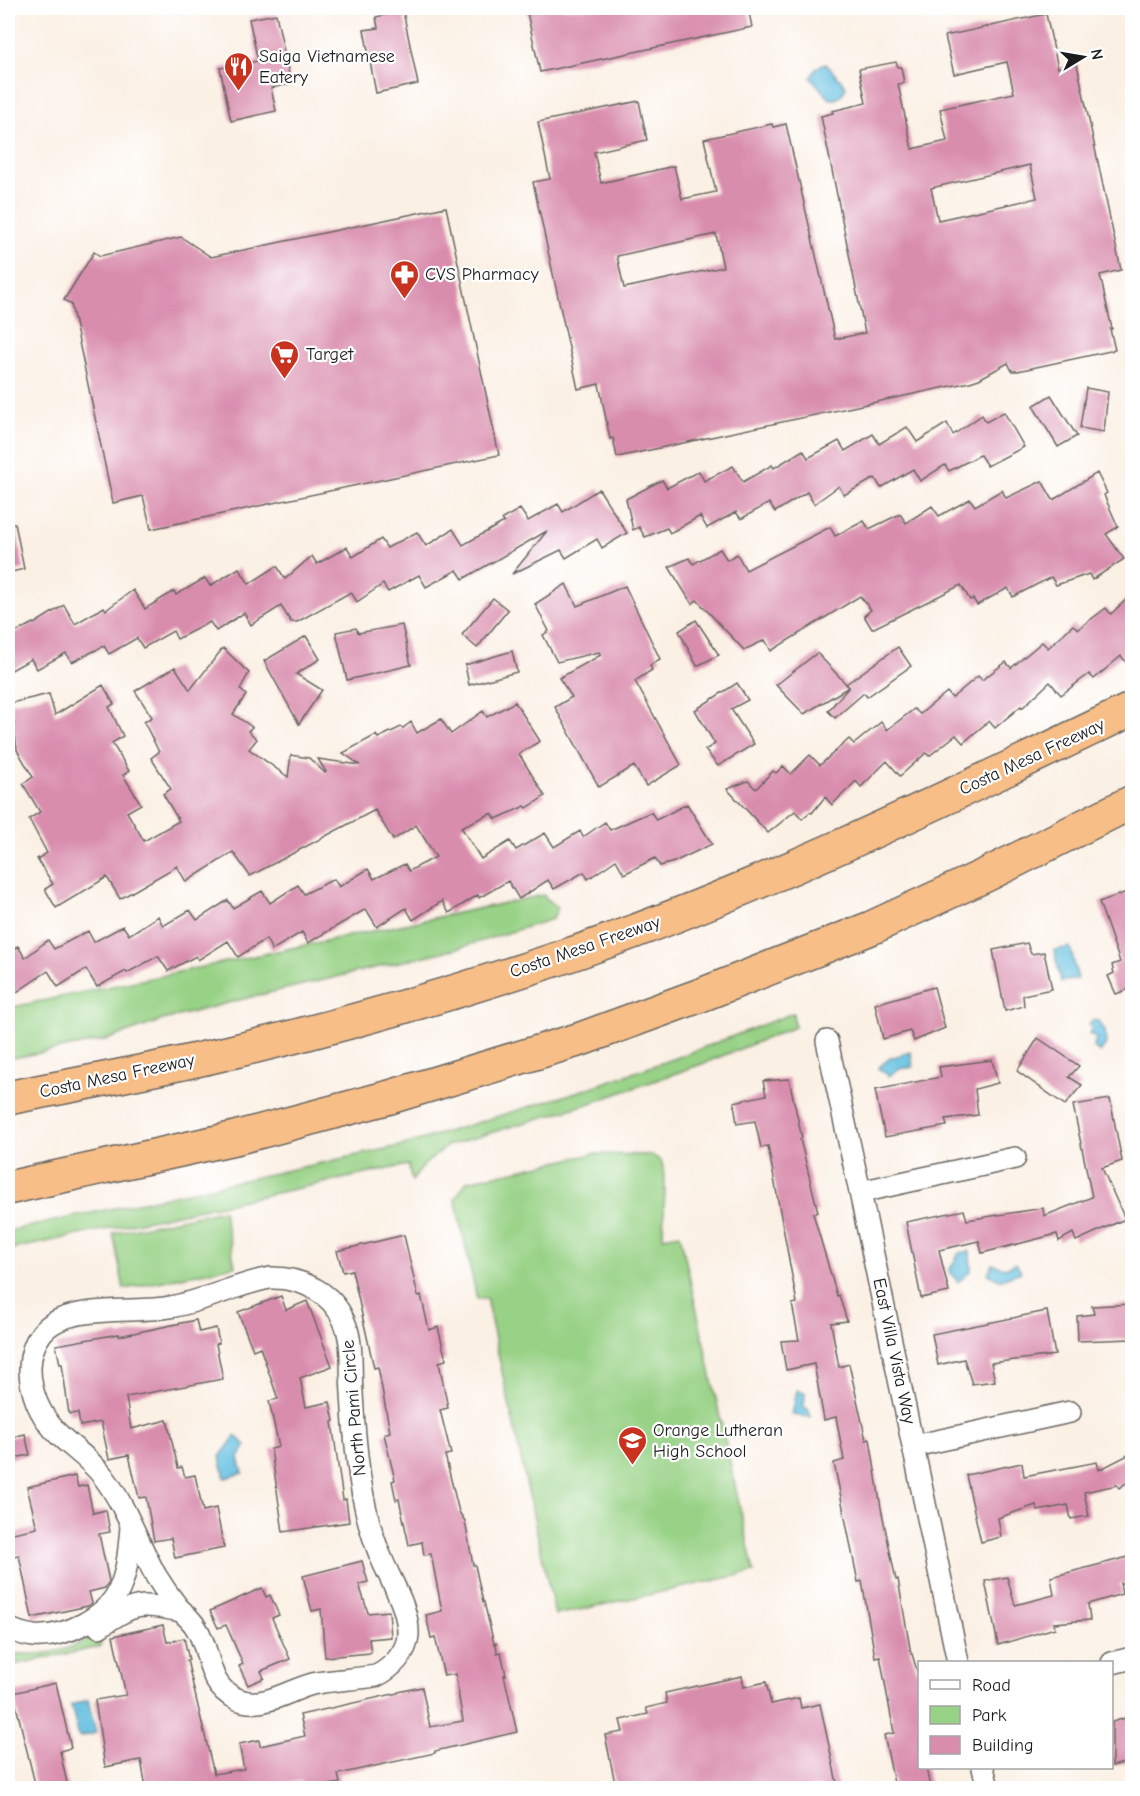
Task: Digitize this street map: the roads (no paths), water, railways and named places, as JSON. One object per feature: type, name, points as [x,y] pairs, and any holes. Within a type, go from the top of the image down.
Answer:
[{"type":"highway","name":"Costa Mesa Freeway","points":[[8,1098],[304,1035],[376,1016],[560,958],[740,891],[907,817],[1132,709]]},
{"type":"highway","points":[[8,1188],[235,1138],[390,1097],[581,1039],[701,995],[871,928],[988,874],[1132,802]]},
{"type":"street","name":"East Villa Vista Way","points":[[827,1041],[958,1661]]},
{"type":"street","points":[[860,1192],[1015,1158]]},
{"type":"street","name":"North Pami Circle","points":[[270,1278],[299,1281],[328,1297],[340,1312],[348,1331],[353,1417],[361,1487],[373,1534],[407,1620],[407,1643],[396,1661],[376,1676],[316,1683],[269,1701],[248,1702],[236,1699],[224,1692],[217,1683],[200,1633],[167,1593],[131,1527],[118,1499],[103,1476],[56,1433],[38,1406],[31,1384],[30,1362],[41,1334],[53,1322],[74,1315],[170,1308],[270,1278]]},
{"type":"street","points":[[914,1446],[1070,1412]]},
{"type":"street","points":[[8,1628],[25,1635],[46,1636],[78,1627],[97,1615],[109,1605],[123,1582],[131,1527]]},
{"type":"street","points":[[8,1645],[28,1649],[58,1646],[88,1634],[128,1609],[140,1605],[182,1611]]},
{"type":"street","points":[[983,1769],[988,1788]]},
{"type":"water","points":[[826,64],[846,86],[836,99],[830,99],[811,78],[816,68]]},
{"type":"water","points":[[1070,947],[1078,979],[1061,982],[1054,950]]},
{"type":"water","points":[[1092,1020],[1098,1021],[1105,1030],[1106,1045],[1100,1053],[1094,1047],[1096,1038],[1089,1034],[1092,1028],[1089,1024]]},
{"type":"water","points":[[911,1052],[913,1067],[898,1069],[889,1076],[878,1068],[890,1058]]},
{"type":"water","points":[[970,1251],[971,1271],[958,1282],[949,1271],[959,1253]]},
{"type":"water","points":[[1016,1263],[1021,1272],[999,1280],[988,1274],[992,1264],[1005,1268]]},
{"type":"water","points":[[797,1390],[805,1392],[804,1407],[809,1410],[811,1417],[792,1415]]},
{"type":"water","points":[[235,1436],[246,1445],[239,1458],[243,1473],[225,1478],[220,1457]]},
{"type":"water","points":[[88,1700],[96,1733],[79,1737],[71,1705]]},
{"type":"place","name":"Saiga Vietnamese Eatery","points":[[238,92]]},
{"type":"place","name":"CVS Pharmacy","points":[[404,300]]},
{"type":"place","name":"Target","points":[[285,380]]},
{"type":"place","name":"Orange Lutheran High School","points":[[632,1466]]}]
